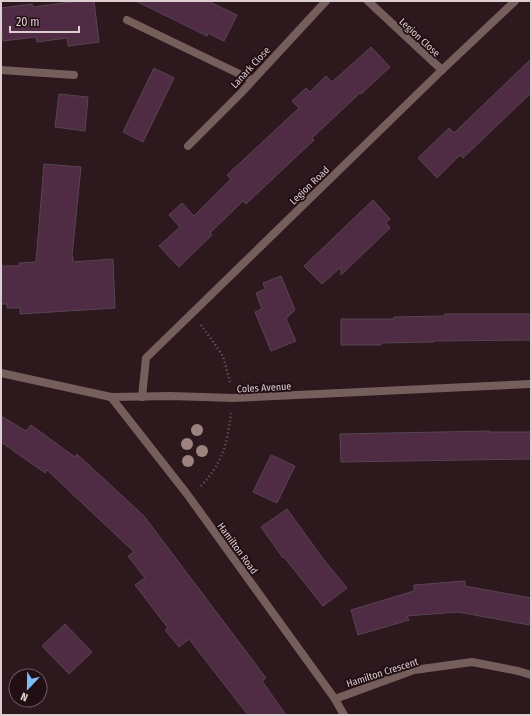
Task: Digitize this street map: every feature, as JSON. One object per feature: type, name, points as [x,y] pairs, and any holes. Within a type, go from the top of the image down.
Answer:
[{"type":"street","name":"Lanark Close","points":[[188,146],[326,1]]},
{"type":"street","name":"Legion Close","points":[[368,1],[442,70]]},
{"type":"street","name":"Legion Road","points":[[142,397],[146,358],[515,1]]},
{"type":"street","points":[[127,20],[252,80]]},
{"type":"street","points":[[1,70],[74,75]]},
{"type":"street","name":"Coles Avenue","points":[[1,373],[111,397],[170,396],[233,398],[531,384]]},
{"type":"street","name":"Hamilton Road","points":[[111,397],[187,494],[335,699],[344,715]]},
{"type":"street","name":"Hamilton Crescent","points":[[335,699],[414,670],[472,662],[531,675]]},
{"type":"building","points":[[78,1],[94,1],[99,42],[68,46],[67,38],[37,42],[36,37],[3,41],[1,8],[32,4],[33,7]]},
{"type":"building","points":[[136,1],[208,1],[237,15],[224,41],[208,33],[207,36]]},
{"type":"building","points":[[371,47],[390,67],[312,138],[314,140],[246,204],[243,201],[210,233],[212,235],[179,267],[159,246],[180,227],[169,215],[182,203],[194,216],[231,179],[227,175],[299,108],[292,101],[306,88],[310,92],[326,76],[332,82]]},
{"type":"building","points":[[531,59],[531,93],[463,158],[460,155],[437,178],[418,158],[449,128],[454,133]]},
{"type":"building","points":[[154,68],[174,78],[143,142],[123,132]]},
{"type":"building","points":[[59,94],[88,97],[85,131],[55,127]]},
{"type":"building","points":[[44,164],[81,167],[72,256],[73,262],[113,259],[115,308],[20,314],[20,308],[7,308],[7,304],[1,304],[1,266],[19,266],[19,263],[36,262]]},
{"type":"building","points":[[373,200],[390,219],[386,223],[390,228],[341,275],[341,267],[322,284],[304,266]]},
{"type":"building","points":[[281,276],[295,310],[286,319],[296,341],[271,351],[255,312],[262,309],[256,293],[265,289],[263,283]]},
{"type":"building","points":[[445,314],[531,314],[531,340],[434,341],[381,343],[381,345],[341,345],[341,319],[394,319],[394,317],[445,316]]},
{"type":"building","points":[[1,416],[26,431],[31,425],[75,457],[77,454],[144,516],[266,678],[262,681],[286,715],[248,715],[189,639],[179,647],[165,630],[168,628],[135,585],[145,578],[128,556],[134,552],[47,470],[45,473],[1,442]]},
{"type":"building","points":[[489,431],[531,432],[531,459],[341,462],[340,434]]},
{"type":"building","points":[[271,455],[295,466],[277,503],[253,492]]},
{"type":"building","points":[[287,509],[324,560],[347,588],[323,606],[284,557],[283,558],[261,527]]},
{"type":"building","points":[[465,581],[465,586],[531,598],[529,625],[458,612],[407,616],[409,620],[358,635],[351,610],[414,591],[414,585]]},
{"type":"building","points":[[65,624],[92,652],[69,674],[42,646]]}]
